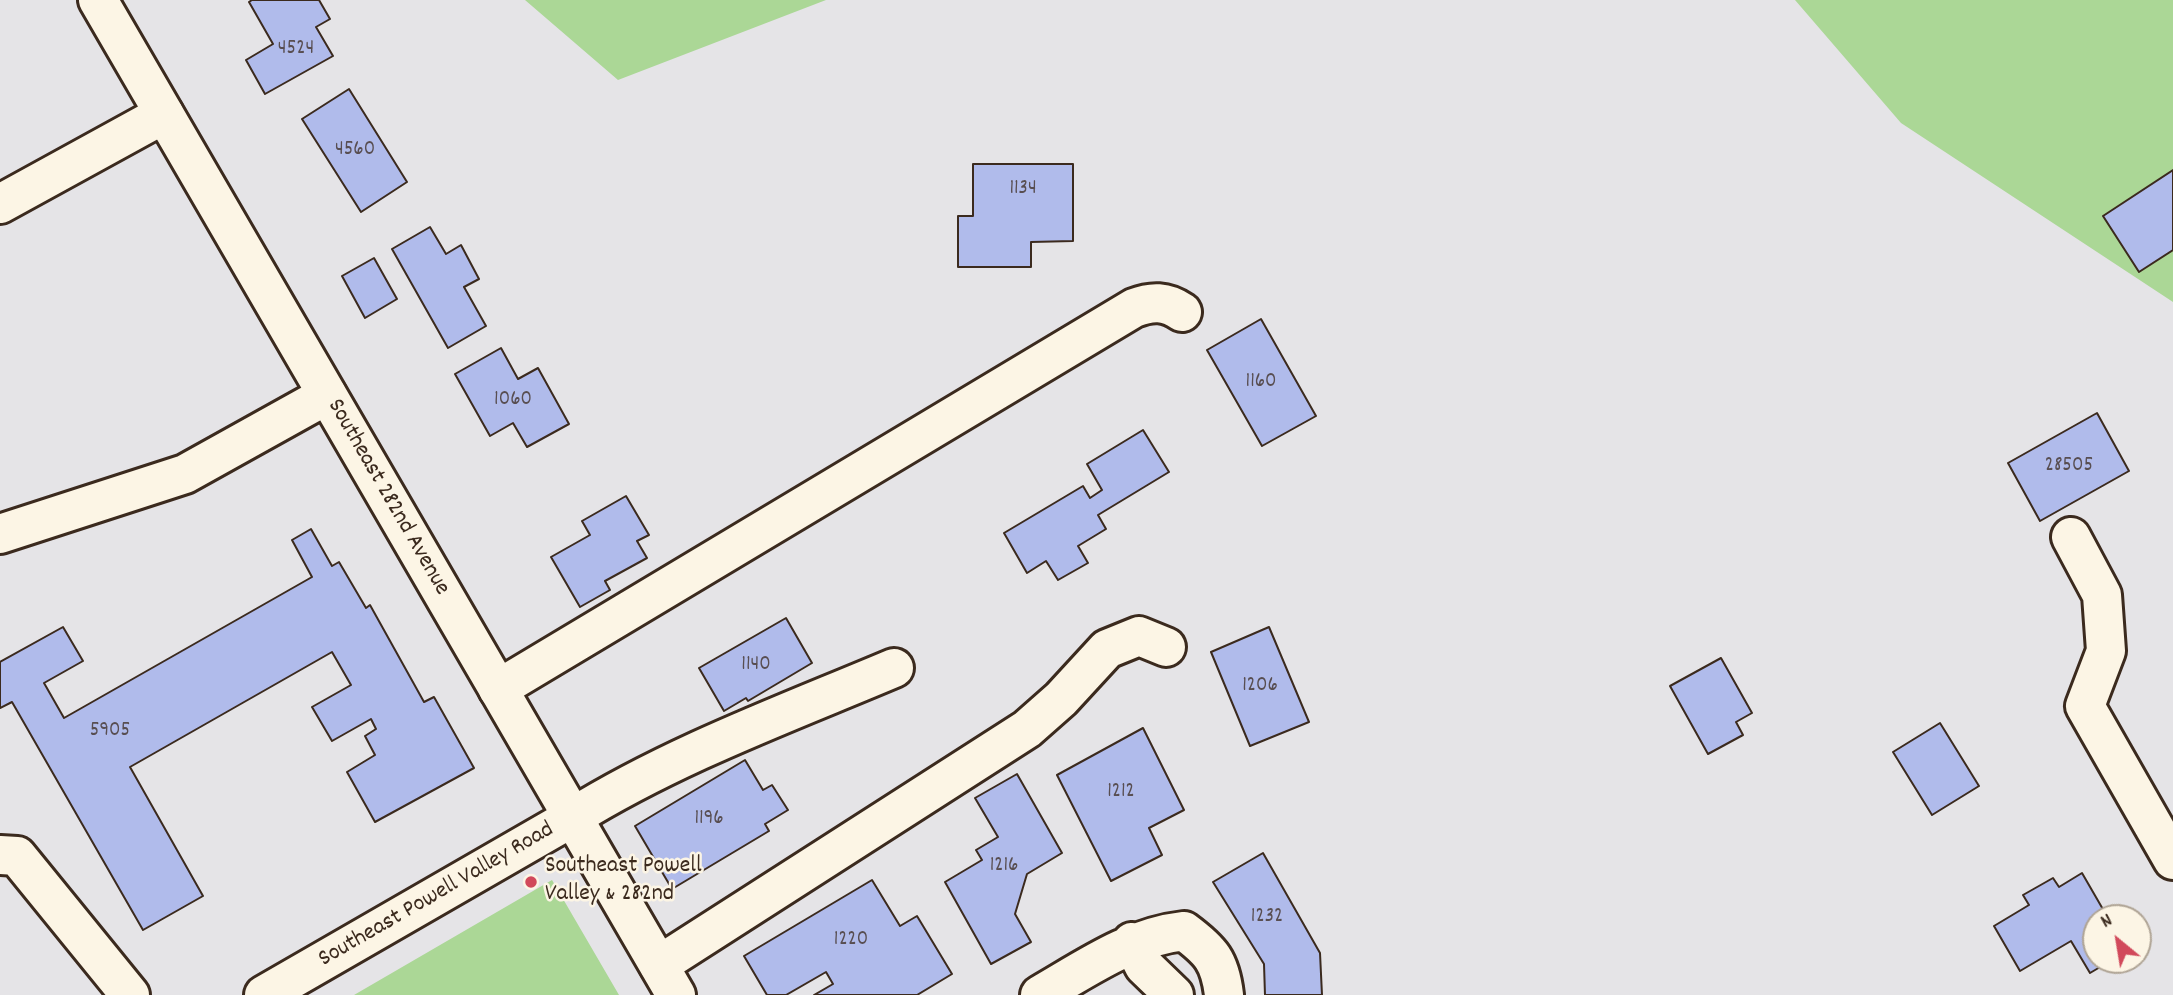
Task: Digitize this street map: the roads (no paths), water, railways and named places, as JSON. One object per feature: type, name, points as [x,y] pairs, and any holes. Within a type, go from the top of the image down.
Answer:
[{"type":"main road","name":"Southeast 282nd Avenue","points":[[98,0],[667,980]]},
{"type":"main road","points":[[0,204],[164,114]]},
{"type":"main road","points":[[498,689],[1134,308],[1158,303],[1172,305],[1182,312]]},
{"type":"main road","points":[[0,534],[185,474],[327,395]]},
{"type":"main road","points":[[2071,537],[2102,595],[2106,651],[2085,706],[2173,860]]},
{"type":"main road","points":[[667,980],[1027,729],[1061,699],[1107,649],[1139,636],[1166,647]]},
{"type":"main road","name":"Southeast Powell Valley Road","points":[[264,995],[624,786],[690,754],[894,668]]},
{"type":"main road","points":[[0,855],[17,856],[130,995]]},
{"type":"main road","points":[[1040,995],[1132,942],[1160,933],[1184,931],[1205,947],[1221,968],[1224,995]]},
{"type":"main road","points":[[1132,942],[1143,966],[1174,995]]},
{"type":"place","name":"Southeast Powell Valley & 282nd","points":[[531,882]]}]
